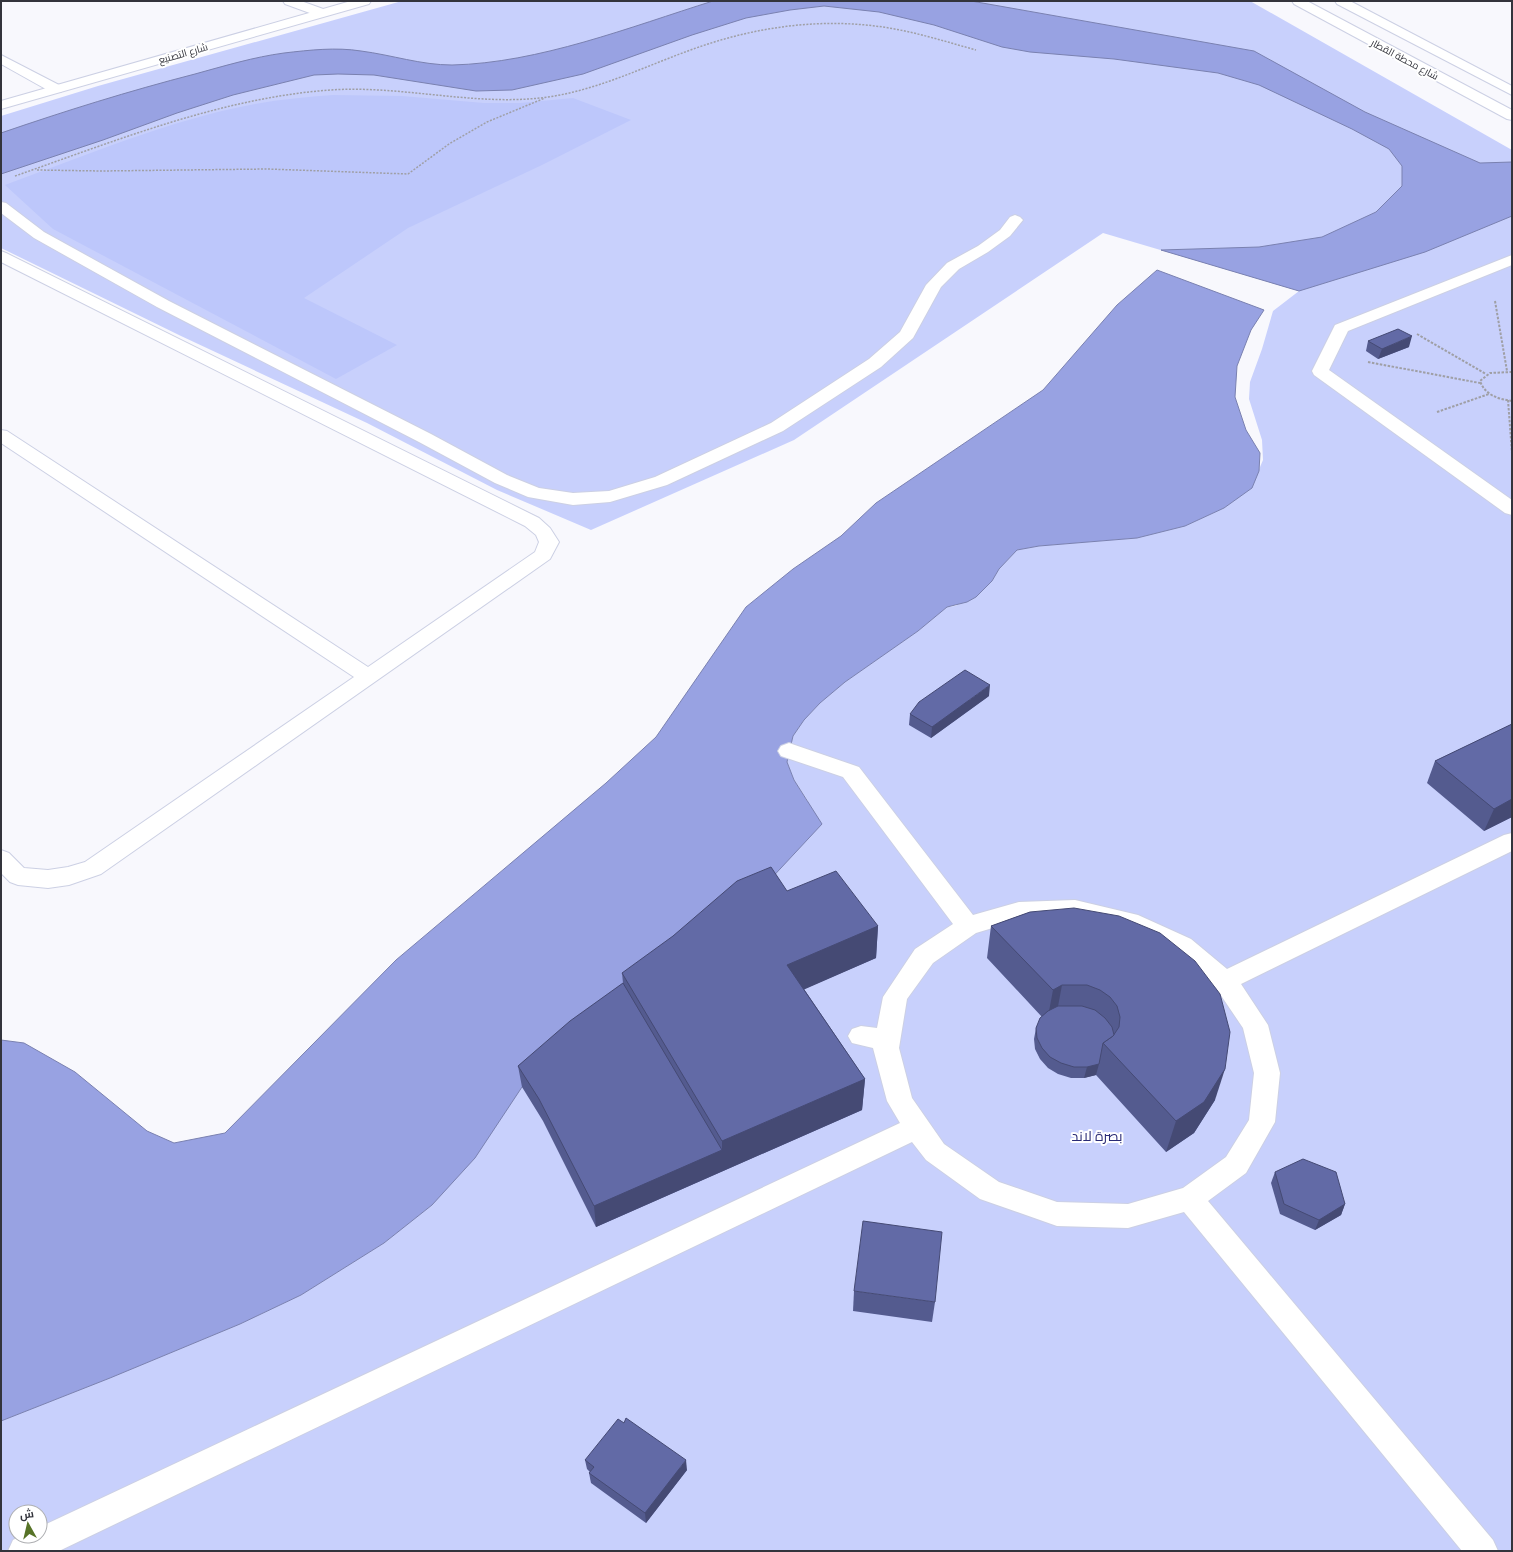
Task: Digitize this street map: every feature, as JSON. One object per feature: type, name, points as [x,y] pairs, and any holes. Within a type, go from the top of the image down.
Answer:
[{"type":"street","points":[[289,1],[322,13]]},
{"type":"street","name":"شارع التصنيع","points":[[1,106],[365,1]]},
{"type":"street","name":"شارع محطة القطار","points":[[1298,1],[1512,116]]},
{"type":"street","name":"شارع محطة القطار","points":[[1341,1],[1512,91]]},
{"type":"street","points":[[1,58],[56,89]]},
{"type":"street","points":[[1,206],[39,235],[163,304],[425,438],[501,479],[535,493],[573,499],[610,496],[661,481],[777,427],[875,363],[897,344],[907,335],[934,285],[953,266],[983,250],[1005,233],[1015,220]]},
{"type":"street","points":[[1,256],[532,522],[543,532],[549,542],[543,556],[93,868],[69,876],[48,879],[18,876],[1,859]]},
{"type":"street","points":[[1512,260],[1341,328],[1320,371],[1512,509]]},
{"type":"street","points":[[1,435],[369,677]]},
{"type":"street","points":[[789,751],[851,772],[968,926]]},
{"type":"street","points":[[1225,981],[1512,841]]},
{"type":"street","points":[[1074,909],[1130,921],[1182,946],[1225,981],[1255,1025],[1267,1073],[1262,1122],[1236,1165],[1189,1198],[1128,1216],[1057,1214],[990,1191],[935,1152],[900,1102],[886,1048],[895,998],[924,956],[968,926],[1019,911],[1074,909]]},
{"type":"street","points":[[861,1036],[888,1040]]},
{"type":"street","points":[[24,1551],[917,1127]]},
{"type":"street","points":[[1189,1198],[1482,1551]]},
{"type":"path","points":[[15,176],[184,118],[274,96],[302,92],[360,89],[394,90],[491,99],[527,99],[550,96],[621,78],[700,47],[729,38],[780,27],[810,23],[879,27],[912,33],[976,50]]},
{"type":"path","points":[[35,169],[101,171],[267,169],[408,174],[448,144],[487,122],[550,96]]},
{"type":"path","points":[[1464,279],[1494,295],[1507,371]]},
{"type":"path","points":[[1380,312],[1486,374]]},
{"type":"path","points":[[1328,355],[1480,383]]},
{"type":"path","points":[[1512,372],[1495,371],[1482,376],[1480,381],[1485,391],[1489,394],[1512,401]]},
{"type":"path","points":[[1398,427],[1489,394]]},
{"type":"path","points":[[1508,400],[1512,453]]},
{"type":"green space","name":"بصرة لاند","points":[[402,1],[1250,1],[1512,150],[1512,1551],[1,1551],[1,1421],[240,1324],[301,1295],[384,1243],[432,1205],[522,1087],[808,801],[794,780],[787,762],[793,736],[804,720],[820,703],[845,682],[918,631],[947,607],[955,606],[976,597],[992,581],[999,569],[1017,550],[1039,546],[1137,538],[1185,526],[1224,508],[1251,488],[1263,460],[1262,440],[1249,399],[1250,382],[1262,349],[1273,311],[1299,291],[1103,233],[794,440],[591,530],[497,490],[367,423],[181,336],[1,248],[1,116],[98,86]]},
{"type":"shaded area","points":[[713,1],[971,1],[1254,51],[1365,112],[1480,163],[1512,162],[1512,216],[1425,252],[1299,291],[1161,250],[1259,247],[1322,237],[1376,212],[1402,186],[1402,166],[1389,149],[1352,129],[1259,85],[1218,73],[1114,59],[1030,52],[1002,47],[934,25],[879,12],[824,6],[790,10],[746,18],[692,35],[583,74],[512,90],[476,91],[374,75],[314,75],[233,95],[1,174],[1,133],[121,94],[239,62],[284,53],[333,49],[361,51],[440,65],[485,63],[551,51],[617,32]]},
{"type":"shaded area","points":[[333,95],[402,96],[484,103],[520,103],[573,98],[631,120],[542,165],[408,228],[304,298],[397,345],[336,379],[53,229],[5,185],[128,139],[191,119],[265,102]]},
{"type":"shaded area","points":[[1157,270],[1264,310],[1251,330],[1237,366],[1235,397],[1246,430],[1260,453],[1259,471],[1252,488],[1224,508],[1185,526],[1137,538],[1039,546],[1017,550],[999,569],[992,581],[976,597],[967,602],[947,607],[918,631],[845,682],[820,703],[804,720],[793,736],[787,762],[794,780],[822,824],[739,913],[522,1087],[475,1158],[432,1205],[384,1243],[301,1295],[240,1324],[1,1421],[1,1040],[24,1043],[75,1072],[147,1131],[174,1143],[225,1133],[396,960],[606,783],[656,737],[746,607],[793,569],[841,536],[876,503],[1043,390],[1117,305]]},
{"type":"building","points":[[1398,329],[1412,336],[1382,349],[1368,341]]},
{"type":"building","points":[[965,670],[990,685],[932,727],[910,714],[919,702]]},
{"type":"building","points":[[1512,724],[1512,799],[1494,809],[1435,761]]},
{"type":"building","points":[[771,867],[787,891],[836,871],[878,926],[787,965],[865,1079],[722,1141],[622,973],[673,936],[737,881]]},
{"type":"building","points":[[1074,908],[1119,916],[1160,933],[1195,961],[1220,994],[1230,1032],[1225,1069],[1204,1102],[1176,1121],[1103,1043],[1113,1036],[1119,1027],[1120,1017],[1117,1006],[1110,997],[1100,990],[1087,985],[1062,985],[1053,990],[991,926],[1030,912]]},
{"type":"building","points":[[623,983],[722,1150],[594,1206],[539,1099],[518,1066],[570,1021]]},
{"type":"building","points":[[1058,1006],[1082,1006],[1095,1010],[1105,1018],[1112,1027],[1114,1035],[1103,1043],[1099,1064],[1087,1067],[1074,1067],[1061,1063],[1050,1057],[1042,1048],[1037,1038],[1036,1028],[1040,1018],[1048,1011]]},
{"type":"building","points":[[1303,1159],[1336,1172],[1345,1204],[1319,1220],[1284,1204],[1275,1172]]},
{"type":"building","points":[[863,1221],[942,1232],[935,1302],[854,1291]]},
{"type":"building","points":[[626,1418],[686,1460],[645,1513],[589,1473],[594,1467],[585,1460],[618,1419],[624,1423]]}]
